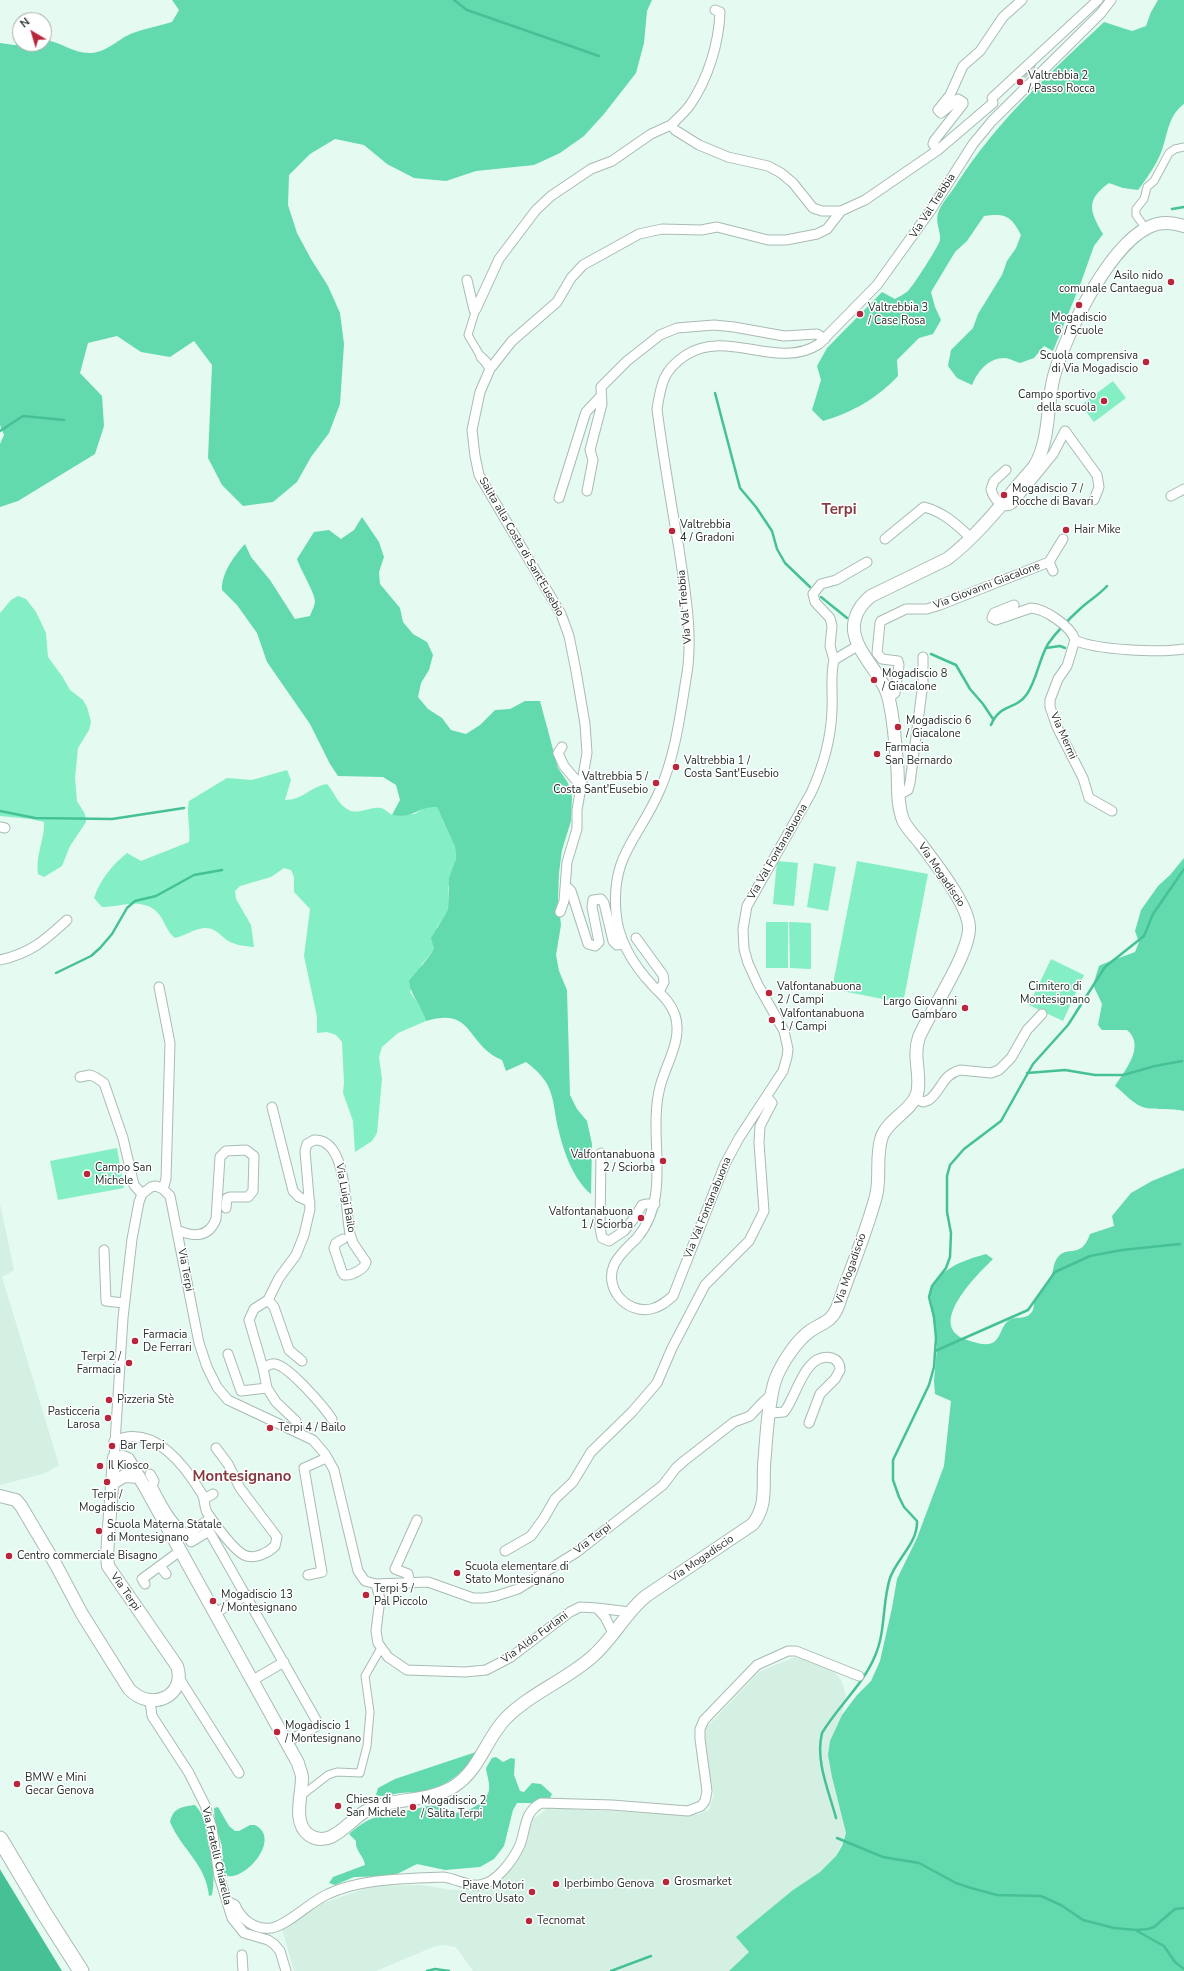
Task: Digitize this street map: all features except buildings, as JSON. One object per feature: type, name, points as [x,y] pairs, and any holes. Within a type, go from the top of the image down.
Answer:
[{"type":"main road","points":[[0,1839],[44,1913],[81,1971]]},
{"type":"street","points":[[938,150],[933,144],[934,141],[963,102],[958,99],[941,114],[938,110],[939,107],[950,95],[963,66],[980,50],[1003,17],[1022,0]]},
{"type":"street","points":[[671,125],[675,130],[699,145],[728,157],[768,166],[776,170],[793,183],[813,208],[822,211],[841,211],[865,200],[938,150],[1098,0]]},
{"type":"street","name":"Via Val Trebbia","points":[[659,992],[636,966],[623,944],[616,914],[616,895],[619,867],[629,843],[659,791],[669,763],[687,675],[688,636],[684,587],[657,409],[665,373],[679,359],[696,348],[728,345],[784,355],[811,349],[825,339],[878,286],[931,210],[973,144],[992,121],[1038,71],[1101,13],[1111,0]]},
{"type":"street","points":[[490,369],[468,335],[476,309],[499,259],[536,210],[551,196],[591,169],[612,161],[650,134],[671,125],[690,106],[712,56],[720,19],[720,12],[715,10]]},
{"type":"street","points":[[1146,229],[1136,215],[1136,209],[1144,199],[1147,186],[1154,181],[1169,153],[1184,147]]},
{"type":"street","name":"Salita alla Costa di Sant'Eusebio","points":[[623,944],[617,945],[614,943],[604,903],[598,898],[593,900],[592,907],[599,942],[595,946],[588,944],[571,891],[566,886],[567,862],[577,829],[576,810],[586,762],[586,732],[576,670],[566,625],[546,588],[479,475],[472,430],[480,392],[490,369],[512,341],[557,302],[562,291],[576,271],[583,265],[639,234],[662,229],[701,230],[717,226],[768,240],[786,240],[821,232],[826,229],[841,211]]},
{"type":"street","name":"Via Mogadiscio","points":[[144,1475],[180,1551],[253,1680],[298,1764],[302,1776],[299,1816],[302,1826],[309,1835],[320,1839],[329,1838],[340,1832],[366,1811],[379,1806],[415,1800],[438,1794],[453,1787],[478,1764],[495,1732],[513,1711],[594,1656],[630,1612],[646,1596],[745,1530],[757,1518],[763,1505],[765,1454],[772,1394],[776,1378],[800,1340],[809,1331],[827,1322],[834,1316],[876,1196],[878,1154],[883,1135],[888,1126],[915,1098],[918,1088],[916,1045],[927,1020],[966,945],[969,926],[964,909],[903,820],[898,795],[897,763],[889,698],[859,645],[854,632],[854,625],[860,608],[865,601],[879,592],[947,558],[971,538],[1034,467],[1040,456],[1046,434],[1053,378],[1058,362],[1091,291],[1102,274],[1137,235],[1156,224],[1168,223],[1184,226]]},
{"type":"street","points":[[467,280],[473,308],[474,310],[476,309]]},
{"type":"street","points":[[587,491],[593,460],[590,450],[602,404],[600,397],[601,387],[627,361],[660,335],[676,328],[714,325],[784,336],[817,334],[825,339]]},
{"type":"street","points":[[559,498],[586,412],[600,397]]},
{"type":"street","name":"Via Mogadiscio","points":[[1001,504],[1007,506],[1012,504],[1050,459],[1065,431],[1097,475],[1099,487],[1094,500]]},
{"type":"street","points":[[1001,504],[995,498],[991,489],[994,481],[1006,470]]},
{"type":"street","points":[[1171,496],[1184,489]]},
{"type":"street","points":[[885,540],[924,507],[936,511],[948,518],[971,538]]},
{"type":"street","name":"Via Giovanni Giacalone","points":[[889,698],[895,693],[900,665],[898,661],[882,659],[876,653],[881,620],[906,609],[926,609],[940,605],[1050,562],[1063,540]]},
{"type":"street","name":"Via Val Fontanabuona","points":[[659,992],[674,1011],[678,1025],[675,1043],[663,1073],[658,1094],[656,1116],[657,1189],[655,1204],[649,1221],[643,1230],[619,1257],[614,1265],[612,1284],[618,1296],[624,1302],[635,1308],[650,1309],[664,1304],[673,1296],[680,1282],[700,1223],[725,1164],[739,1138],[783,1071],[787,1057],[787,1040],[780,1022],[758,985],[748,963],[743,929],[745,914],[747,906],[759,883],[792,827],[820,773],[828,746],[832,710],[832,668],[834,660],[830,646],[832,626],[830,618],[815,602],[813,594],[821,584],[836,580],[867,562]]},
{"type":"street","name":"Via Giovanni Giacalone","points":[[1050,562],[1053,571]]},
{"type":"street","points":[[1014,605],[994,613],[992,618],[996,620],[1031,608],[1039,609],[1057,620],[1074,637],[1103,647],[1165,651],[1184,649]]},
{"type":"street","name":"Via Mermi","points":[[1074,637],[1067,666],[1058,679],[1050,700],[1050,707],[1056,727],[1083,778],[1090,798],[1112,811]]},
{"type":"street","points":[[834,660],[859,645]]},
{"type":"street","points":[[898,795],[908,790],[910,783],[923,683],[923,657]]},
{"type":"street","points":[[562,747],[558,753],[564,766],[580,786]]},
{"type":"street","points":[[560,912],[564,901],[566,886]]},
{"type":"street","points":[[0,960],[15,956],[40,945],[67,920]]},
{"type":"street","points":[[636,938],[664,978],[664,982],[659,992]]},
{"type":"street","points":[[80,1077],[90,1075],[104,1084],[123,1138],[134,1185],[142,1194],[151,1187],[156,1186],[163,1189],[166,1178],[170,1043],[159,988]]},
{"type":"street","points":[[915,1098],[923,1102],[929,1100],[946,1077],[955,1071],[960,1070],[991,1073],[999,1070],[1011,1058],[1027,1030],[1042,1014]]},
{"type":"street","points":[[505,1551],[531,1536],[538,1528],[555,1499],[573,1482],[591,1452],[632,1412],[657,1383],[672,1348],[705,1285],[749,1241],[764,1211],[759,1143],[760,1126],[772,1103],[767,1097]]},
{"type":"street","points":[[272,1107],[293,1191],[299,1198],[310,1202]]},
{"type":"street","name":"Via Luigi Bailo","points":[[300,1433],[296,1421],[276,1402],[267,1388],[263,1368],[249,1320],[254,1310],[268,1300],[279,1278],[299,1248],[309,1214],[310,1202],[305,1151],[307,1144],[317,1140],[330,1146],[339,1161],[350,1234],[353,1243],[366,1262],[364,1267],[349,1275],[344,1275],[342,1272],[334,1248],[336,1243],[343,1239]]},
{"type":"street","name":"Via Terpi","points":[[177,1230],[196,1235],[213,1228],[216,1219],[220,1157],[226,1151],[246,1150],[254,1156],[254,1191],[248,1197],[227,1198],[226,1208]]},
{"type":"street","points":[[601,1153],[600,1228],[602,1238],[609,1241],[616,1237],[635,1217],[642,1205],[655,1204]]},
{"type":"street","name":"Via Terpi","points":[[163,1189],[170,1196],[199,1343],[207,1367],[217,1387],[228,1400],[313,1440],[328,1459],[334,1470],[358,1571],[365,1581],[376,1584],[428,1582],[479,1599],[496,1596],[518,1589],[577,1552],[663,1485],[676,1468],[684,1461],[734,1422],[750,1416],[772,1394]]},
{"type":"street","name":"Via Terpi","points":[[142,1194],[132,1239],[124,1303],[107,1555],[108,1566],[177,1666],[180,1678],[239,1773]]},
{"type":"street","points":[[104,1250],[106,1301],[124,1303]]},
{"type":"street","points":[[268,1300],[274,1307],[289,1350],[302,1361]]},
{"type":"street","points":[[228,1354],[241,1391],[267,1388]]},
{"type":"street","points":[[770,1412],[784,1412],[798,1381],[812,1365],[823,1358],[836,1360],[840,1366],[840,1370],[835,1379],[820,1394],[809,1423]]},
{"type":"street","points":[[263,1368],[271,1364],[280,1366],[310,1392],[332,1419]]},
{"type":"street","points":[[114,1441],[140,1437],[159,1444],[176,1460],[200,1490],[204,1500],[204,1506],[211,1518],[244,1555],[252,1556],[264,1554],[276,1544],[276,1535],[240,1488],[228,1464],[216,1448]]},
{"type":"street","name":"Via Mogadiscio","points":[[114,1458],[123,1457],[128,1459],[144,1475],[154,1481],[152,1486],[167,1514],[174,1524],[184,1533],[190,1533],[211,1518]]},
{"type":"street","points":[[308,1575],[322,1572],[304,1468],[324,1459],[328,1459]]},
{"type":"street","points":[[113,1483],[124,1476],[144,1475]]},
{"type":"street","points":[[204,1500],[213,1494]]},
{"type":"street","points":[[0,1496],[16,1500],[21,1506],[82,1614],[129,1689],[137,1697],[150,1701],[157,1701],[170,1694],[175,1689],[180,1678]]},
{"type":"street","points":[[410,1582],[408,1574],[395,1569],[417,1520]]},
{"type":"street","points":[[192,1542],[209,1531],[247,1595],[319,1725],[286,1742]]},
{"type":"street","points":[[146,1584],[142,1579],[180,1551]]},
{"type":"street","points":[[160,1566],[166,1574]]},
{"type":"street","name":"Via Aldo Furlani","points":[[376,1584],[380,1599],[376,1631],[381,1648],[394,1663],[406,1670],[465,1672],[486,1670],[511,1657],[570,1612],[580,1607],[630,1612]]},
{"type":"street","points":[[215,1613],[247,1595]]},
{"type":"street","points":[[596,1608],[605,1616],[613,1633]]},
{"type":"street","points":[[301,1796],[328,1775],[337,1772],[360,1773],[367,1746],[370,1712],[365,1676],[381,1648]]},
{"type":"street","points":[[227,1901],[235,1905],[238,1914],[244,1920],[252,1924],[270,1928],[282,1924],[317,1899],[329,1893],[366,1883],[443,1877],[455,1878],[475,1886],[485,1884],[497,1876],[515,1854],[529,1814],[541,1803],[612,1805],[688,1811],[701,1806],[705,1801],[707,1791],[700,1739],[702,1723],[745,1676],[762,1662],[788,1651],[796,1651],[859,1676]]},
{"type":"street","points":[[253,1680],[284,1662]]},
{"type":"street","name":"Via Fratelli Chiarella","points":[[150,1701],[152,1716],[189,1773],[205,1806],[212,1828],[219,1876],[232,1918],[239,1929],[251,1936],[268,1940],[274,1944],[280,1951],[286,1971]]},
{"type":"street","points":[[242,1954],[243,1971]]},
{"type":"shaded area","points":[[172,0],[652,0],[647,11],[644,43],[636,73],[604,114],[584,136],[560,153],[534,165],[476,171],[446,181],[414,178],[387,164],[364,145],[335,139],[310,154],[289,175],[288,205],[297,233],[328,286],[340,313],[344,344],[340,404],[329,433],[311,457],[297,482],[273,502],[243,506],[222,485],[208,458],[212,365],[194,341],[170,357],[141,352],[117,336],[88,343],[80,373],[102,396],[104,426],[95,454],[18,501],[0,507],[0,444],[4,435],[0,425],[0,43],[12,45],[12,52],[52,52],[52,42],[79,52],[97,52],[108,48],[133,33],[172,22],[179,10]]},
{"type":"shaded area","points":[[1158,0],[1184,0],[1184,104],[1172,119],[1160,155],[1152,171],[1138,190],[1123,188],[1109,183],[1096,195],[1093,200],[1093,212],[1103,234],[1094,246],[1053,351],[1044,346],[1034,358],[1020,363],[1005,358],[994,360],[984,366],[972,385],[957,378],[948,366],[951,350],[973,328],[978,314],[1002,275],[1007,261],[1016,248],[1021,235],[1011,220],[1007,217],[998,215],[984,216],[967,241],[955,252],[931,292],[935,307],[941,320],[933,334],[919,338],[897,360],[898,376],[873,398],[854,409],[823,421],[812,410],[821,380],[817,366],[827,348],[882,292],[895,299],[911,288],[939,244],[940,233],[937,217],[939,210],[971,162],[988,140],[1044,79],[1104,22],[1132,31],[1146,26],[1151,12]]},
{"type":"shaded area","points":[[362,517],[379,542],[384,557],[379,572],[380,584],[400,608],[403,622],[413,634],[427,642],[433,655],[429,670],[421,683],[418,697],[428,709],[442,718],[451,730],[466,734],[480,725],[495,710],[510,709],[525,701],[540,701],[558,768],[568,783],[572,797],[571,821],[562,850],[559,873],[558,898],[561,925],[556,955],[559,971],[567,990],[570,1095],[577,1109],[587,1121],[592,1144],[591,1194],[570,1166],[559,1132],[551,1094],[543,1078],[526,1062],[506,1071],[502,1060],[490,1053],[462,1023],[453,1019],[442,1018],[426,1021],[410,987],[409,981],[426,961],[434,948],[431,938],[448,910],[449,878],[456,859],[455,847],[437,807],[425,808],[406,815],[392,815],[400,800],[396,785],[383,777],[338,776],[330,764],[310,724],[267,662],[257,633],[237,605],[222,590],[222,584],[226,572],[245,544],[251,557],[270,580],[295,619],[310,616],[315,601],[310,586],[297,559],[314,532],[329,530],[341,539],[354,530]]},
{"type":"shaded area","points":[[1184,858],[1184,1111],[1151,1109],[1142,1107],[1134,1102],[1115,1086],[1132,1058],[1135,1043],[1127,1030],[1102,1030],[1098,1025],[1102,1004],[1094,987],[1094,982],[1099,966],[1135,952],[1139,942],[1135,931],[1141,910],[1158,886],[1170,875]]},
{"type":"shaded area","points":[[1184,1168],[1184,1971],[729,1971],[749,1952],[736,1937],[793,1890],[820,1872],[836,1856],[842,1846],[846,1833],[828,1755],[830,1741],[842,1715],[857,1695],[871,1681],[880,1661],[897,1579],[917,1538],[944,1466],[951,1401],[935,1394],[934,1381],[937,1348],[930,1295],[933,1286],[937,1279],[951,1267],[969,1259],[986,1254],[993,1259],[958,1300],[952,1312],[951,1324],[955,1333],[967,1340],[984,1344],[994,1342],[1006,1322],[1015,1318],[1029,1315],[1032,1311],[1035,1299],[1051,1276],[1058,1257],[1066,1252],[1078,1250],[1086,1242],[1090,1234],[1114,1226],[1112,1216],[1131,1193],[1152,1181]]},
{"type":"shaded area","points":[[0,1204],[14,1270],[2,1277],[59,1465],[46,1473],[0,1485]]},
{"type":"shaded area","points":[[795,1657],[815,1661],[829,1667],[840,1678],[843,1685],[846,1696],[842,1715],[835,1729],[832,1777],[846,1833],[836,1856],[820,1872],[793,1890],[737,1938],[749,1952],[729,1971],[473,1971],[456,1947],[442,1945],[433,1947],[376,1971],[294,1971],[282,1929],[315,1906],[372,1886],[421,1885],[452,1890],[481,1891],[507,1871],[525,1848],[530,1827],[534,1819],[548,1808],[683,1815],[699,1814],[709,1810],[714,1794],[706,1759],[705,1729],[759,1672]]},
{"type":"shaded area","points":[[476,1752],[468,1765],[462,1771],[435,1789],[425,1792],[400,1793],[385,1796],[376,1795],[378,1788],[395,1779]]},
{"type":"shaded area","points":[[496,1757],[503,1762],[511,1758],[515,1759],[514,1775],[520,1791],[524,1792],[532,1783],[541,1784],[552,1794],[550,1798],[532,1803],[517,1803],[513,1810],[504,1846],[494,1859],[480,1867],[445,1870],[417,1864],[393,1876],[354,1877],[335,1885],[329,1883],[333,1877],[365,1865],[357,1848],[356,1841],[349,1834],[368,1820],[386,1814],[427,1806],[437,1806],[444,1811],[453,1813],[466,1811],[478,1805],[487,1795],[489,1790],[486,1768],[492,1758]]},
{"type":"shaded area","points":[[195,1805],[205,1823],[212,1858],[213,1886],[212,1895],[209,1896],[207,1885],[199,1866],[175,1832],[170,1822],[171,1817],[178,1809]]},
{"type":"shaded area","points":[[218,1807],[229,1826],[235,1831],[239,1831],[250,1825],[255,1825],[262,1832],[265,1840],[263,1849],[250,1867],[233,1876],[225,1875],[223,1872],[222,1846],[215,1824],[214,1808]]},
{"type":"shaded area","points":[[0,1869],[1,1871],[62,1971],[0,1971]]},
{"type":"green space","name":"Campo sportivo della scuola","points":[[1113,381],[1126,398],[1094,422],[1081,405]]},
{"type":"green space","points":[[18,596],[26,599],[36,612],[46,633],[48,657],[70,690],[83,700],[87,707],[91,722],[89,730],[78,748],[75,778],[77,801],[85,814],[86,822],[70,846],[62,866],[44,877],[38,874],[37,867],[44,822],[31,819],[0,816],[0,613],[11,600]]},
{"type":"green space","points":[[287,770],[291,780],[285,800],[297,798],[315,788],[327,784],[344,807],[355,812],[372,808],[381,808],[392,815],[415,814],[425,807],[437,807],[455,847],[456,859],[448,888],[448,911],[437,927],[434,948],[422,964],[410,992],[423,1011],[426,1021],[398,1033],[382,1047],[379,1057],[382,1079],[377,1133],[372,1141],[355,1152],[353,1121],[343,1093],[342,1042],[336,1035],[327,1032],[317,1033],[317,1017],[304,956],[310,909],[294,892],[294,877],[291,870],[284,868],[271,877],[240,886],[235,891],[236,899],[251,925],[254,947],[235,944],[225,939],[213,929],[209,928],[197,930],[175,938],[169,932],[160,915],[151,907],[131,904],[102,907],[94,898],[107,873],[127,853],[141,861],[189,842],[189,801],[227,778],[252,780]]},
{"type":"green space","points":[[777,861],[798,863],[794,906],[773,904]]},
{"type":"green space","points":[[857,861],[928,874],[903,1003],[832,989]]},
{"type":"green space","points":[[814,863],[836,867],[828,911],[807,907]]},
{"type":"green space","points":[[766,922],[788,922],[788,968],[766,968]]},
{"type":"green space","points":[[789,922],[811,923],[811,969],[790,968]]},
{"type":"green space","name":"Cimitero di Montesignano","points":[[1051,959],[1084,975],[1063,1021],[1029,1005]]},
{"type":"green space","name":"Campo San Michele","points":[[117,1148],[124,1188],[58,1200],[50,1161]]},
{"type":"waterway","points":[[454,0],[467,10],[599,56]]},
{"type":"waterway","points":[[1172,209],[1184,207]]},
{"type":"waterway","points":[[715,393],[740,488],[756,507],[772,531],[777,549],[785,563],[810,587]]},
{"type":"waterway","points":[[0,431],[23,416],[64,420]]},
{"type":"waterway","points":[[991,725],[999,713],[1018,703],[1027,694],[1042,656],[1055,634],[1084,605],[1107,586]]},
{"type":"waterway","points":[[821,597],[847,618]]},
{"type":"waterway","points":[[1046,648],[1060,646],[1065,648]]},
{"type":"waterway","points":[[931,654],[956,665],[970,689],[993,719]]},
{"type":"waterway","points":[[0,811],[35,818],[112,819],[184,808]]},
{"type":"waterway","points":[[836,1818],[824,1776],[820,1754],[822,1733],[870,1667],[881,1637],[890,1578],[897,1564],[911,1543],[916,1529],[917,1521],[904,1507],[893,1480],[893,1460],[929,1385],[934,1367],[936,1338],[934,1317],[929,1297],[932,1286],[946,1268],[950,1257],[951,1233],[947,1212],[947,1176],[950,1165],[964,1149],[1001,1121],[1033,1064],[1068,1025],[1105,967],[1144,936],[1153,914],[1184,869]]},
{"type":"waterway","points":[[56,973],[91,956],[100,948],[112,934],[127,908],[135,901],[156,896],[194,875],[222,870]]},
{"type":"waterway","points":[[1027,1073],[1065,1070],[1095,1075],[1123,1075],[1155,1066],[1182,1061]]},
{"type":"waterway","points":[[935,1351],[1028,1310],[1055,1272],[1090,1256],[1122,1250],[1180,1244]]},
{"type":"waterway","points":[[837,1838],[883,1857],[919,1863],[956,1883],[971,1888],[997,1895],[1041,1896],[1061,1905],[1083,1920],[1114,1928],[1136,1930],[1148,1929],[1154,1927],[1175,1909],[1184,1908]]},
{"type":"waterway","points":[[1137,1931],[1164,1946],[1175,1962],[1184,1969]]},
{"type":"waterway","points":[[611,1971],[651,1956]]},
{"type":"waterway","points":[[427,1971],[435,1969],[449,1971]]},
{"type":"tunnel","points":[[1022,75],[1030,68],[1035,69]]},
{"type":"place","name":"Valtrebbia 2 / Passo Rocca","points":[[1020,82]]},
{"type":"place","name":"Asilo nido comunale Cantaegua","points":[[1171,282]]},
{"type":"place","name":"Mogadiscio 6 / Scuole","points":[[1079,305]]},
{"type":"place","name":"Valtrebbia 3 / Case Rosa","points":[[860,314]]},
{"type":"place","name":"Scuola comprensiva di Via Mogadiscio","points":[[1146,362]]},
{"type":"place","name":"Campo sportivo della scuola","points":[[1104,401]]},
{"type":"place","name":"Mogadiscio 7 / Rocche di Bavari","points":[[1004,495]]},
{"type":"place","name":"Hair Mike","points":[[1066,530]]},
{"type":"place","name":"Valtrebbia 4 / Gradoni","points":[[672,531]]},
{"type":"place","name":"Mogadiscio 8 / Giacalone","points":[[874,680]]},
{"type":"place","name":"Mogadiscio 6 / Giacalone","points":[[898,727]]},
{"type":"place","name":"Farmacia San Bernardo","points":[[877,754]]},
{"type":"place","name":"Valtrebbia 1 / Costa Sant'Eusebio","points":[[676,767]]},
{"type":"place","name":"Valtrebbia 5 / Costa Sant'Eusebio","points":[[656,783]]},
{"type":"place","name":"Valfontanabuona 2 / Campi","points":[[769,993]]},
{"type":"place","name":"Largo Giovanni Gambaro","points":[[965,1008]]},
{"type":"place","name":"Valfontanabuona 1 / Campi","points":[[772,1020]]},
{"type":"place","name":"Valfontanabuona 2 / Sciorba","points":[[663,1161]]},
{"type":"place","name":"Campo San Michele","points":[[87,1174]]},
{"type":"place","name":"Valfontanabuona 1 / Sciorba","points":[[641,1218]]},
{"type":"place","name":"Farmacia De Ferrari","points":[[135,1341]]},
{"type":"place","name":"Terpi 2 / Farmacia","points":[[129,1363]]},
{"type":"place","name":"Pizzeria Stè","points":[[109,1400]]},
{"type":"place","name":"Pasticceria Larosa","points":[[108,1418]]},
{"type":"place","name":"Terpi 4 / Bailo","points":[[270,1428]]},
{"type":"place","name":"Bar Terpi","points":[[112,1446]]},
{"type":"place","name":"Il Kiosco","points":[[100,1466]]},
{"type":"place","name":"Terpi / Mogadiscio","points":[[107,1482]]},
{"type":"place","name":"Scuola Materna Statale di Montesignano","points":[[99,1531]]},
{"type":"place","name":"Centro commerciale Bisagno","points":[[9,1556]]},
{"type":"place","name":"Scuola elementare di Stato Montesignano","points":[[457,1573]]},
{"type":"place","name":"Terpi 5 / Pal Piccolo","points":[[366,1595]]},
{"type":"place","name":"Mogadiscio 13 / Montesignano","points":[[213,1601]]},
{"type":"place","name":"Mogadiscio 1 / Montesignano","points":[[277,1732]]},
{"type":"place","name":"BMW e Mini Gecar Genova","points":[[17,1784]]},
{"type":"place","name":"Chiesa di San Michele","points":[[338,1806]]},
{"type":"place","name":"Mogadiscio 2 / Salita Terpi","points":[[413,1807]]},
{"type":"place","name":"Grosmarket","points":[[666,1882]]},
{"type":"place","name":"Iperbimbo Genova","points":[[556,1884]]},
{"type":"place","name":"Piave Motori Centro Usato","points":[[532,1892]]},
{"type":"place","name":"Tecnomat","points":[[529,1921]]},
{"type":"district","name":"Terpi","points":[[839,510]]},
{"type":"district","name":"Montesignano","points":[[242,1477]]}]
